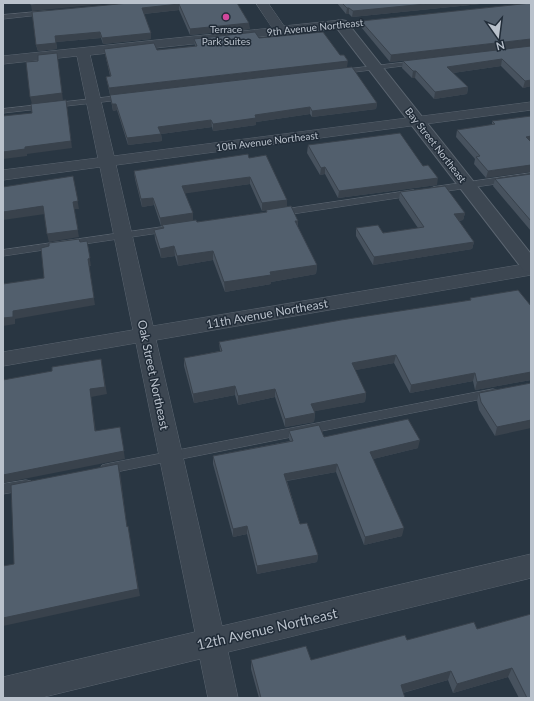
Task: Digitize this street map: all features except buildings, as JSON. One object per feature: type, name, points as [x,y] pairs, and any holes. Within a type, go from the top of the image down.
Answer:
[{"type":"street","points":[[262,3],[280,30]]},
{"type":"street","name":"9th Avenue Northeast","points":[[3,60],[349,23]]},
{"type":"street","name":"Bay Street Northeast","points":[[349,23],[375,68],[531,268]]},
{"type":"street","name":"Oak Street Northeast","points":[[83,51],[223,698]]},
{"type":"street","name":"10th Avenue Northeast","points":[[3,175],[531,106]]},
{"type":"street","name":"11th Avenue Northeast","points":[[3,359],[531,268]]},
{"type":"street","name":"12th Avenue Northeast","points":[[3,692],[531,566]]},
{"type":"lane","points":[[3,17],[51,13]]},
{"type":"lane","points":[[328,73],[422,62]]},
{"type":"lane","points":[[3,111],[133,96]]},
{"type":"lane","points":[[272,214],[531,176]]},
{"type":"lane","points":[[3,253],[178,227]]},
{"type":"lane","points":[[95,471],[508,390]]},
{"type":"lane","points":[[3,489],[41,482]]},
{"type":"place","name":"Terrace Park Suites","points":[[226,17]]}]
